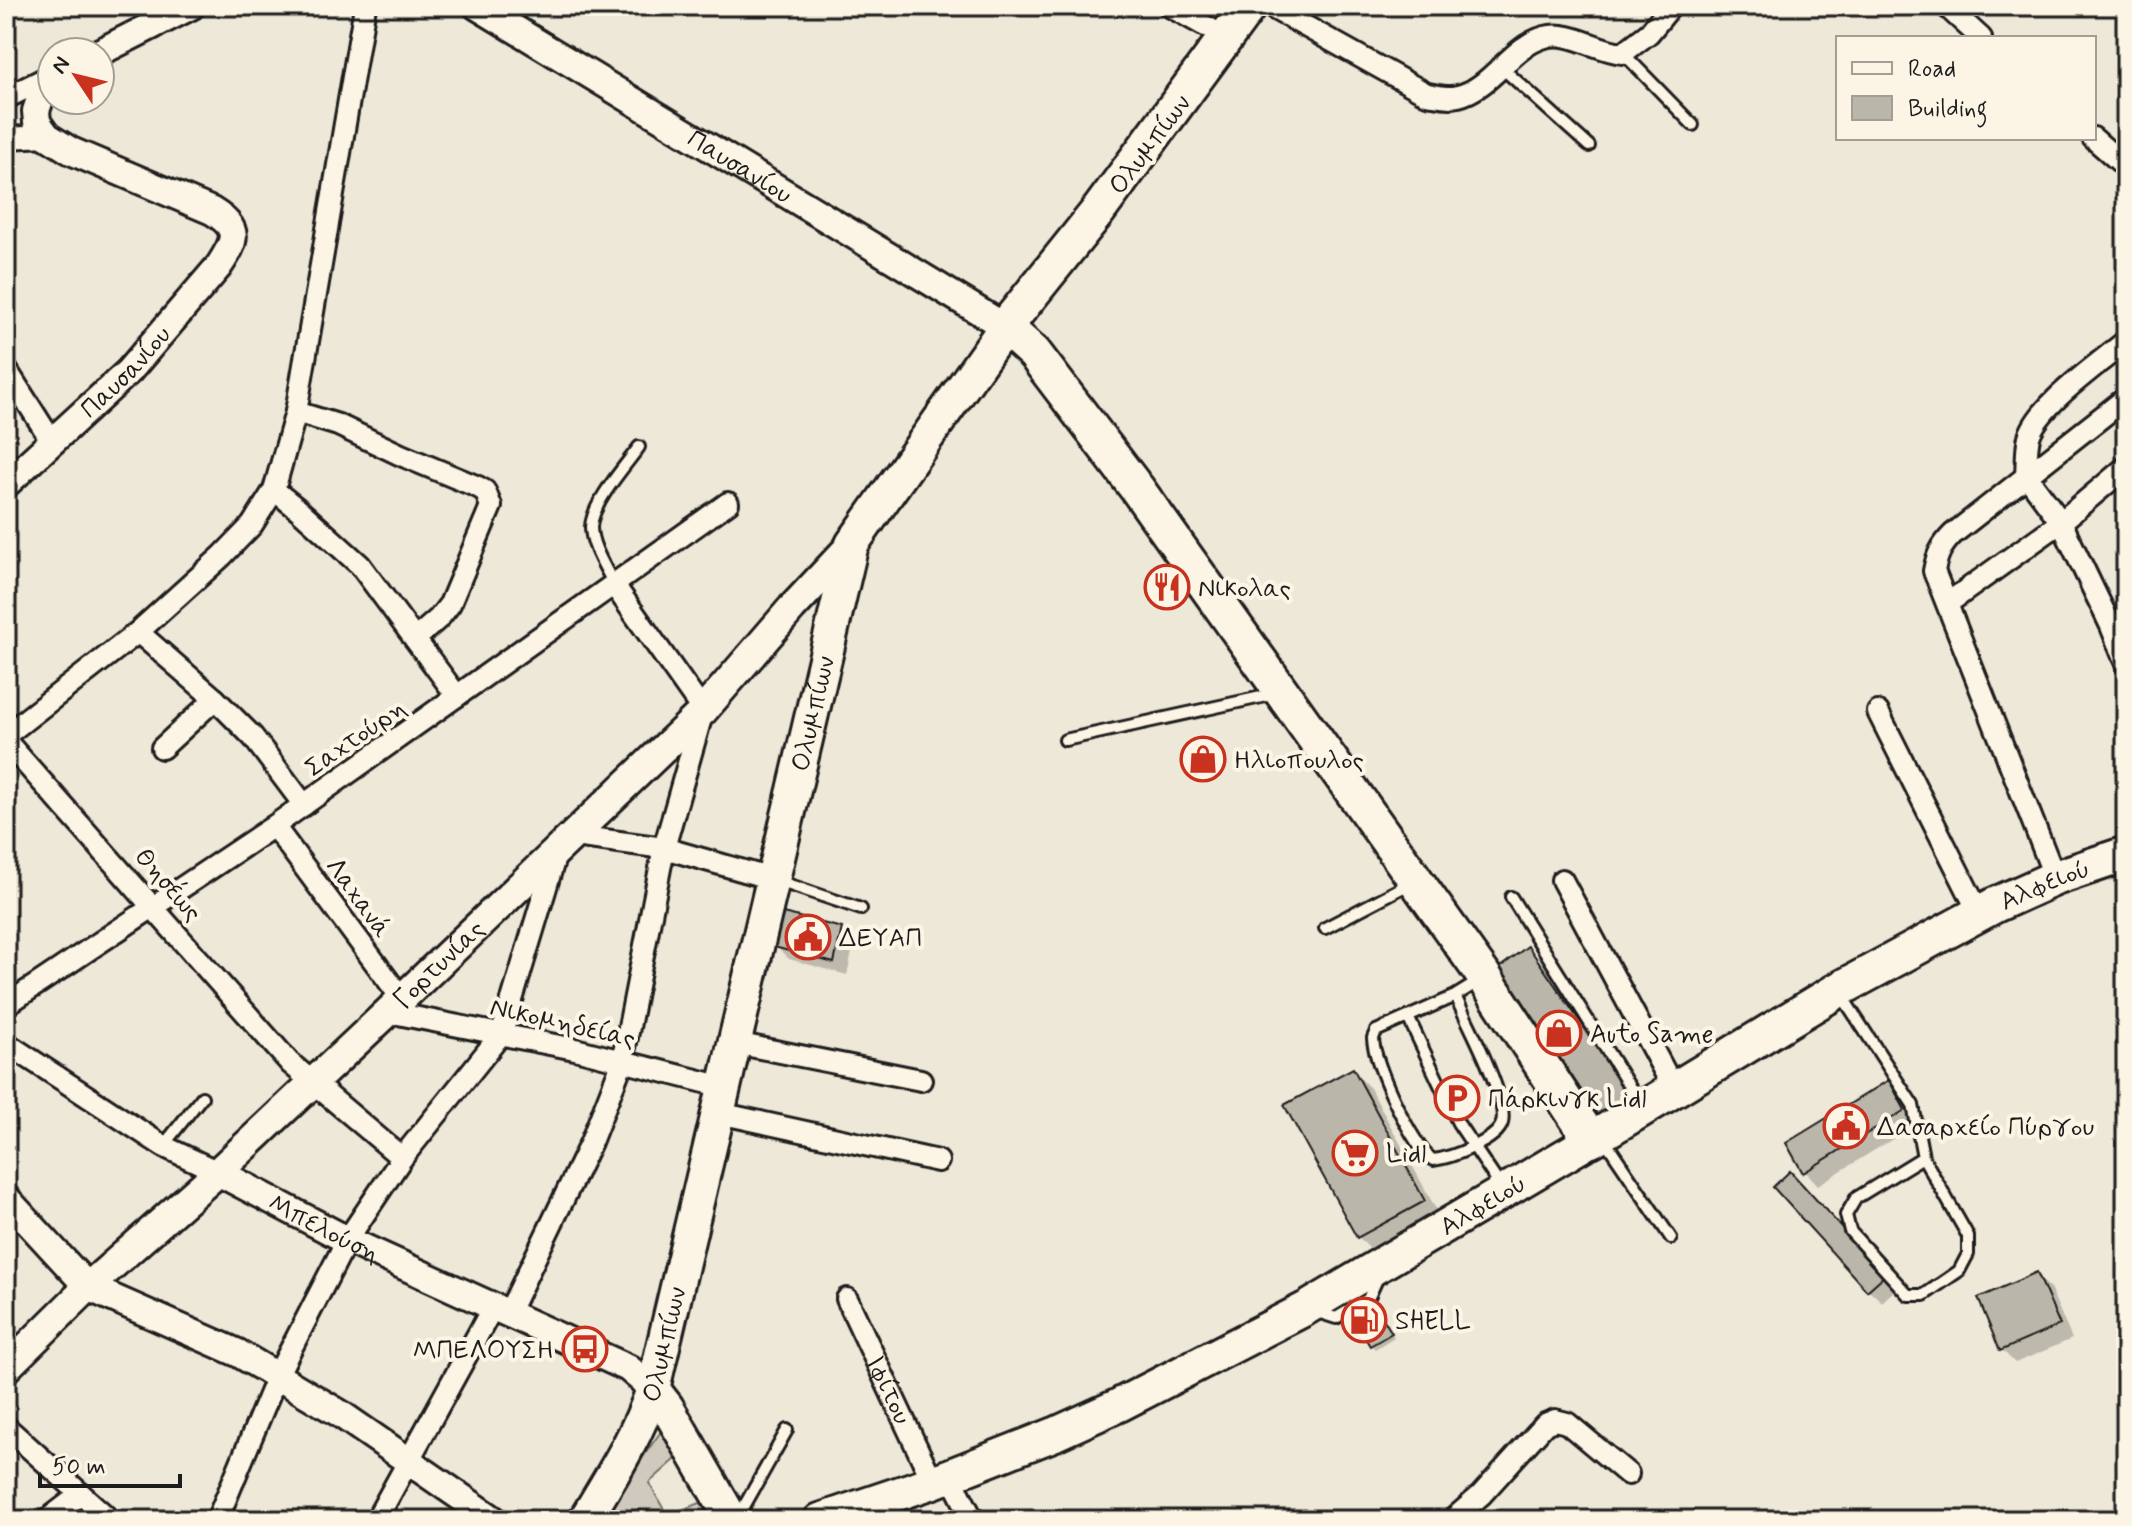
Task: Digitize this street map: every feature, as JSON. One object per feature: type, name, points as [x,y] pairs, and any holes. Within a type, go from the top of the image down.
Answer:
[{"type":"highway","name":"Ολυμπίων","points":[[1005,327],[1108,198],[1249,6]]},
{"type":"highway","points":[[1005,327],[1034,353],[1138,490],[1284,692],[1596,1137]]},
{"type":"highway","name":"Αλφειού","points":[[1596,1137],[1838,990],[1979,913],[2055,878],[2126,854]]},
{"type":"main road","name":"Ολυμπίων","points":[[585,1520],[631,1443],[653,1389],[852,544],[1005,327]]},
{"type":"main road","name":"Γορτυνίας","points":[[6,1368],[88,1287],[218,1172],[395,1006],[703,711],[852,544]]},
{"type":"main road","name":"Αλφειού","points":[[820,1520],[942,1478],[1055,1434],[1119,1405],[1305,1309],[1596,1137]]},
{"type":"main road","points":[[653,1389],[667,1407],[734,1520]]},
{"type":"street","points":[[116,44],[191,6]]},
{"type":"street","points":[[6,735],[138,632],[243,536],[274,490],[296,412],[365,6]]},
{"type":"street","name":"Παυσανίου","points":[[477,6],[1005,327]]},
{"type":"street","points":[[1169,6],[1225,37]]},
{"type":"street","points":[[1269,6],[1427,94],[1458,96],[1473,89],[1526,45],[1543,37],[1557,35],[1609,52],[1623,53],[1649,33],[1671,6]]},
{"type":"street","points":[[1946,6],[1979,36]]},
{"type":"street","points":[[6,98],[36,83]]},
{"type":"street","points":[[36,116],[47,136]]},
{"type":"street","points":[[7,133],[47,136]]},
{"type":"street","name":"Παυσανίου","points":[[6,484],[129,371],[219,266],[234,237],[231,227],[212,211],[71,151],[47,136]]},
{"type":"street","points":[[2095,140],[2126,167]]},
{"type":"street","points":[[2126,341],[2049,406],[2037,420],[2028,438],[2026,475],[2061,522],[2119,620],[2126,664]]},
{"type":"street","points":[[6,369],[53,443]]},
{"type":"street","points":[[2055,878],[1934,571],[1943,544],[2126,398]]},
{"type":"street","points":[[296,412],[338,425],[478,487],[489,498],[491,506],[450,604],[415,639]]},
{"type":"street","points":[[1948,603],[2061,522],[2126,467]]},
{"type":"street","points":[[274,490],[360,565],[457,696]]},
{"type":"street","name":"Σαχτούρη","points":[[10,995],[154,906],[274,826],[728,503]]},
{"type":"street","points":[[376,1520],[408,1460],[501,1311],[591,1142],[622,1063],[664,848],[703,711],[614,585]]},
{"type":"street","points":[[138,632],[215,699],[253,737],[304,805]]},
{"type":"street","points":[[162,748],[215,699]]},
{"type":"street","points":[[1878,712],[1979,913]]},
{"type":"street","name":"Θησέως","points":[[6,741],[290,1063],[402,1158]]},
{"type":"street","name":"Λαχανά","points":[[274,826],[395,1006]]},
{"type":"street","points":[[217,1520],[277,1376],[347,1240],[402,1158],[502,1033],[565,845],[664,848],[772,879]]},
{"type":"street","points":[[1562,880],[1674,1089]]},
{"type":"street","name":"Νικομηδείας","points":[[395,1006],[622,1063],[722,1100],[938,1161]]},
{"type":"street","name":"Μπελούση","points":[[6,1043],[163,1146],[347,1240],[628,1368],[653,1389]]},
{"type":"street","points":[[735,1043],[921,1080]]},
{"type":"street","points":[[6,1198],[88,1287],[238,1353],[339,1413],[494,1520]]},
{"type":"street","name":"Ιφίτου","points":[[847,1299],[942,1478],[973,1520]]},
{"type":"street","points":[[1452,1520],[1481,1495],[1545,1424],[1555,1420],[1567,1423],[1628,1474]]},
{"type":"street","points":[[6,1427],[110,1520]]},
{"type":"street","points":[[47,1520],[81,1494]]},
{"type":"lane","points":[[1623,53],[1693,125]]},
{"type":"lane","points":[[1501,67],[1589,146]]},
{"type":"lane","points":[[614,585],[598,553],[591,530],[593,516],[639,447]]},
{"type":"lane","points":[[1065,740],[1284,692]]},
{"type":"lane","points":[[772,879],[861,909]]},
{"type":"lane","points":[[1325,928],[1416,880]]},
{"type":"lane","points":[[1511,897],[1642,1107]]},
{"type":"lane","points":[[1455,996],[1502,1099],[1503,1122],[1495,1134],[1472,1147],[1437,1160],[1426,1155],[1417,1145],[1379,1066],[1373,1038],[1376,1031],[1455,996],[1485,978]]},
{"type":"lane","points":[[1838,990],[1913,1105],[1923,1157],[1968,1236],[1968,1254],[1959,1271],[1924,1295],[1908,1295],[1850,1231],[1846,1215],[1856,1198],[1923,1157]]},
{"type":"lane","points":[[1408,1017],[1452,1112],[1472,1147],[1504,1191]]},
{"type":"lane","points":[[163,1146],[202,1097]]},
{"type":"lane","points":[[1596,1137],[1671,1238]]},
{"type":"lane","points":[[734,1520],[787,1430]]},
{"type":"shaded area","points":[[662,1430],[677,1458],[649,1483],[667,1515],[706,1501],[715,1520],[599,1520]]},
{"type":"building","name":"ΔΕΥΑΠ","points":[[783,913],[842,928],[834,963],[774,947]]},
{"type":"building","points":[[1528,946],[1632,1097],[1598,1117],[1495,971]]},
{"type":"building","name":"Lidl","points":[[1353,1068],[1425,1201],[1357,1238],[1284,1105]]},
{"type":"building","name":"Δασαρχείο Πύργου","points":[[1889,1080],[1905,1110],[1803,1173],[1786,1143]]},
{"type":"building","points":[[1790,1171],[1885,1275],[1867,1291],[1773,1187]]},
{"type":"building","points":[[2037,1272],[2060,1325],[2000,1351],[1978,1298]]},
{"type":"building","points":[[1366,1291],[1392,1333],[1370,1346],[1344,1304]]},
{"type":"place","name":"Νικολας","points":[[1167,587]]},
{"type":"place","name":"Ηλιοπουλος","points":[[1203,759]]},
{"type":"place","name":"ΔΕΥΑΠ","points":[[808,937]]},
{"type":"place","name":"Auto Same","points":[[1559,1033]]},
{"type":"place","name":"Πάρκινγκ Lidl","points":[[1457,1098]]},
{"type":"place","name":"Δασαρχείο Πύργου","points":[[1846,1126]]},
{"type":"place","name":"Lidl","points":[[1355,1153]]},
{"type":"place","name":"SHELL","points":[[1364,1320]]},
{"type":"place","name":"ΜΠΕΛΟΥΣΗ","points":[[585,1349]]}]
